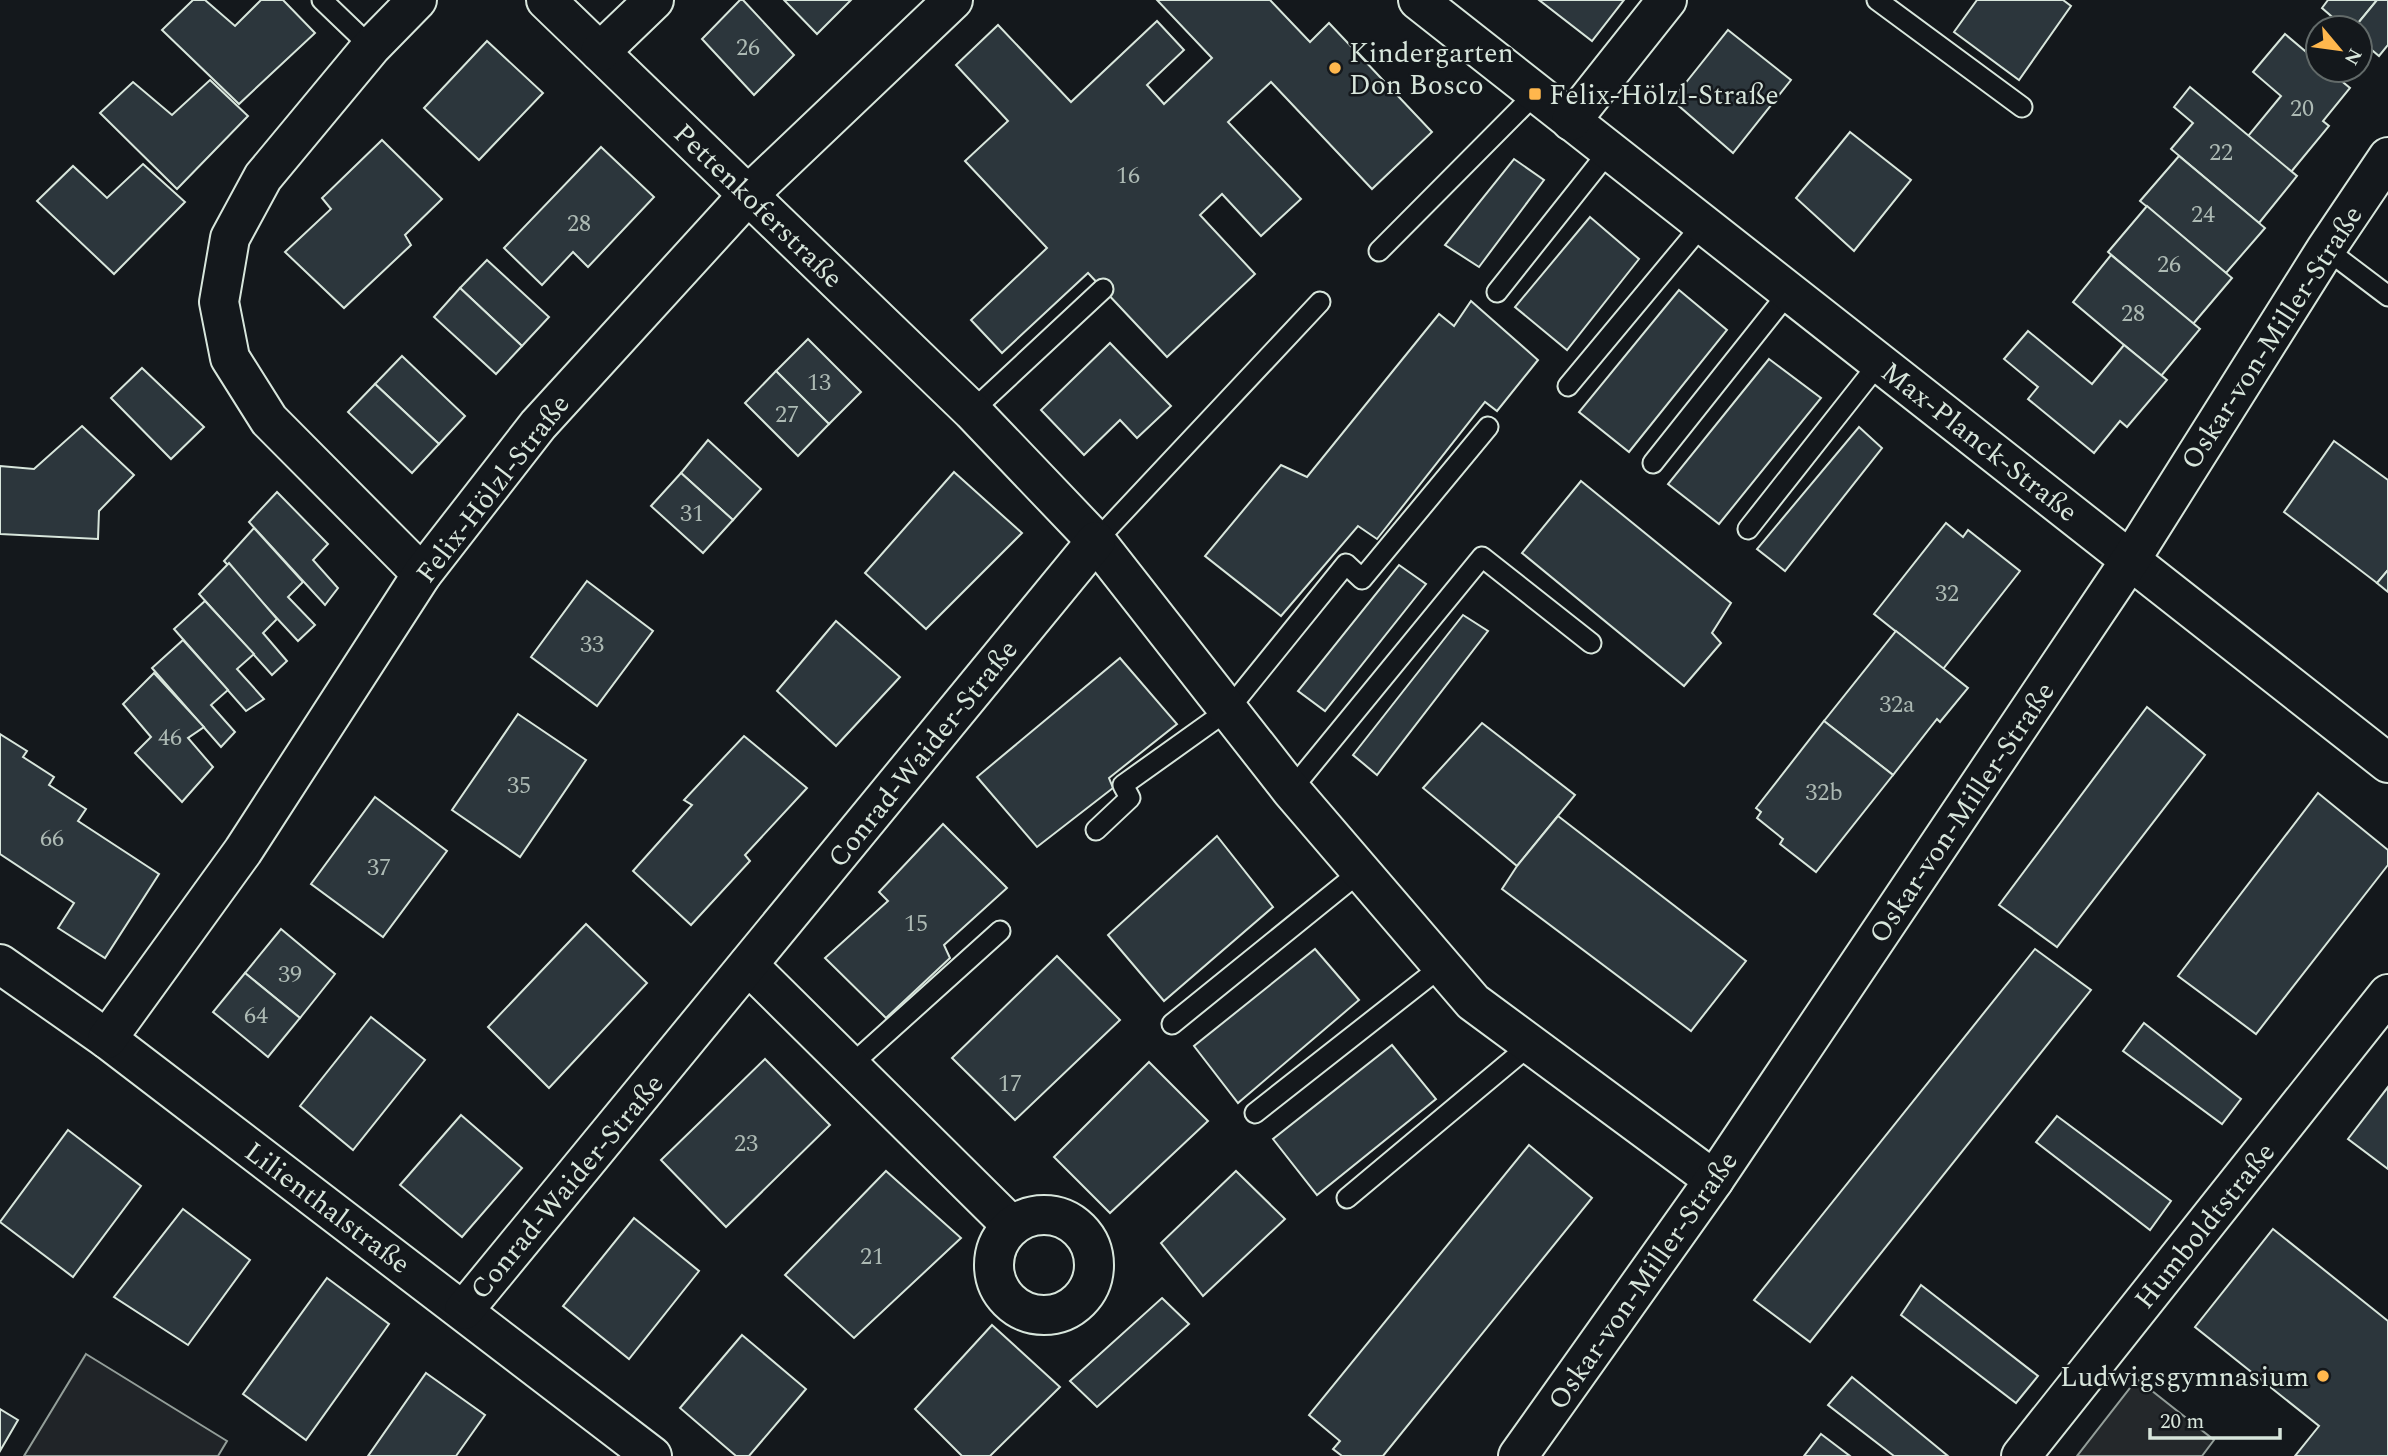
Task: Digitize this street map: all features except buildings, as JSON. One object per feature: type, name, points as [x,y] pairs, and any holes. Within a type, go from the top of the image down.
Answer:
[{"type":"street","points":[[417,0],[371,47],[263,177],[230,238],[219,302],[230,358],[269,420],[422,573]]},
{"type":"street","name":"Pettenkoferstraße","points":[[546,0],[972,411],[1096,541],[1291,790],[1474,1002],[1714,1180]]},
{"type":"street","points":[[600,52],[654,0]]},
{"type":"street","name":"Felix-Hölzl-Straße","points":[[107,1039],[243,852],[422,573],[538,425],[748,195],[953,0]]},
{"type":"street","name":"Max-Planck-Straße","points":[[1418,0],[2388,763]]},
{"type":"street","points":[[1571,121],[1667,0]]},
{"type":"street","name":"Oskar-von-Miller-Straße","points":[[1518,1456],[1714,1180],[2131,559],[2326,249],[2388,157]]},
{"type":"street","name":"Conrad-Waider-Straße","points":[[464,1310],[1096,541]]},
{"type":"street","name":"Lilienthalstraße","points":[[0,964],[107,1039],[652,1456]]},
{"type":"street","points":[[748,965],[1012,1226]]},
{"type":"street","name":"Humboldtstraße","points":[[2021,1456],[2388,994]]},
{"type":"lane","points":[[322,0],[371,47]]},
{"type":"lane","points":[[1877,0],[2022,107]]},
{"type":"lane","points":[[1379,251],[1535,94]]},
{"type":"lane","points":[[1497,292],[1609,150]]},
{"type":"lane","points":[[1568,386],[1703,224]]},
{"type":"lane","points":[[2326,249],[2388,296]]},
{"type":"lane","points":[[972,411],[1103,289]]},
{"type":"lane","points":[[1653,463],[1789,292]]},
{"type":"lane","points":[[1096,541],[1320,302]]},
{"type":"lane","points":[[1748,529],[1879,363]]},
{"type":"lane","points":[[1096,830],[1130,798],[1123,785],[1228,710],[1346,564],[1362,579],[1488,427]]},
{"type":"lane","points":[[1291,790],[1482,556],[1591,643]]},
{"type":"lane","points":[[1172,1024],[1361,871]]},
{"type":"lane","points":[[850,1066],[1000,932]]},
{"type":"lane","points":[[1255,1113],[1443,966]]},
{"type":"lane","points":[[1347,1198],[1530,1045]]},
{"type":"shaded area","points":[[86,1354],[227,1441],[218,1456],[24,1456]]},
{"type":"shaded area","points":[[2137,1379],[2214,1440],[2202,1456],[2077,1456]]},
{"type":"place","name":"Kindergarten Don Bosco","points":[[1335,68]]},
{"type":"place","name":"Felix-Hölzl-Straße","points":[[1535,94]]},
{"type":"place","name":"Ludwigsgymnasium","points":[[2323,1376]]}]
